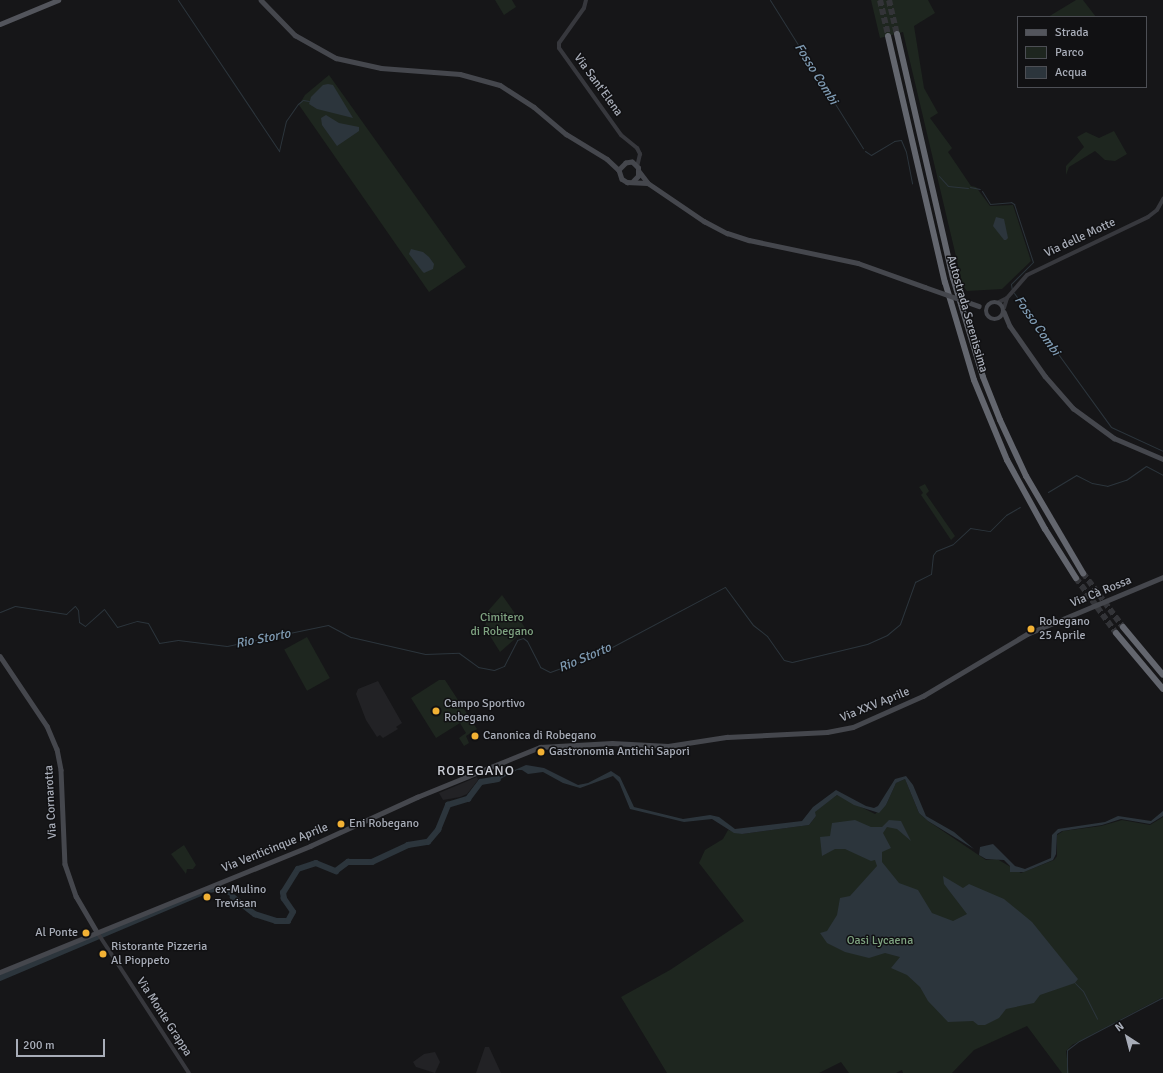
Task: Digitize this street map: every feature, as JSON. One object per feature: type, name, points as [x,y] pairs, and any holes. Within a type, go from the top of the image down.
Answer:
[{"type":"highway","name":"Autostrada Serenissima","points":[[897,34],[953,278],[983,377],[1000,420],[1026,476],[1083,573]]},
{"type":"highway","name":"Autostrada Serenissima","points":[[888,36],[945,282],[974,380],[1007,460],[1044,529],[1076,578]]},
{"type":"highway","points":[[1123,627],[1163,675]]},
{"type":"highway","points":[[1116,633],[1163,689]]},
{"type":"main road","points":[[0,24],[58,0]]},
{"type":"main road","points":[[261,0],[295,35],[336,58],[381,68],[460,74],[500,85],[534,107],[586,149],[607,160],[619,170],[623,180],[648,183]]},
{"type":"main road","points":[[607,160],[624,164],[632,162],[648,183],[704,221],[727,233],[749,240],[858,263],[980,306],[989,318],[1010,326]]},
{"type":"main road","points":[[619,170],[624,164]]},
{"type":"main road","points":[[633,181],[638,169]]},
{"type":"main road","points":[[980,306],[999,302],[1004,310],[1010,326],[1045,376],[1073,408],[1114,438],[1163,458]]},
{"type":"main road","points":[[986,312],[988,305]]},
{"type":"main road","points":[[997,320],[1004,310]]},
{"type":"main road","name":"Via Cà Rossa","points":[[1004,647],[1071,614],[1163,577]]},
{"type":"main road","name":"Via XXV Aprile","points":[[668,746],[718,738],[827,732],[852,726],[917,699],[1004,647]]},
{"type":"main road","name":"Via Cornarotta","points":[[0,656],[46,726],[57,749],[61,770],[65,864],[76,896],[98,933]]},
{"type":"main road","name":"Via Venticinque Aprile","points":[[0,972],[310,846],[417,797],[536,748],[612,743],[668,746]]},
{"type":"street","name":"Via Sant'Elena","points":[[586,0],[559,43],[559,48],[622,135],[637,148],[639,157]]},
{"type":"street","points":[[632,162],[639,157]]},
{"type":"street","points":[[638,169],[639,157]]},
{"type":"street","name":"Via delle Motte","points":[[1007,298],[1038,269],[1148,217],[1156,210],[1163,199]]},
{"type":"street","points":[[999,302],[1007,298]]},
{"type":"street","points":[[1004,310],[1007,298]]},
{"type":"street","name":"Via Monte Grappa","points":[[98,933],[189,1073]]},
{"type":"shaded area","points":[[378,681],[402,723],[396,727],[398,729],[383,738],[380,735],[377,737],[366,720],[356,694],[358,689]]},
{"type":"shaded area","points":[[477,777],[478,780],[467,794],[460,797],[443,800],[439,793]]},
{"type":"shaded area","points":[[485,1047],[489,1047],[501,1073],[476,1073]]},
{"type":"shaded area","points":[[435,1052],[440,1062],[435,1073],[416,1067],[413,1062],[424,1054]]},
{"type":"green space","points":[[495,0],[512,0],[516,7],[504,15]]},
{"type":"green space","points":[[871,0],[928,0],[935,13],[914,26],[924,88],[938,113],[930,118],[952,148],[948,152],[971,186],[976,187],[990,206],[1013,205],[1031,261],[1002,289],[967,291],[963,286],[903,32],[880,38]]},
{"type":"green space","points":[[1076,0],[1083,0],[1095,16],[1050,16]]},
{"type":"green space","points":[[329,75],[466,267],[429,292],[299,105],[305,95]]},
{"type":"green space","points":[[1114,131],[1127,154],[1115,161],[1105,160],[1095,151],[1069,167],[1066,175],[1066,166],[1084,147],[1077,137],[1086,132],[1099,138]]},
{"type":"green space","points":[[925,484],[929,491],[926,494],[955,536],[951,540],[921,495],[923,493],[919,487]]},
{"type":"green space","name":"Cimitero di Robegano","points":[[502,595],[526,629],[500,652],[485,628],[488,611]]},
{"type":"green space","points":[[307,637],[330,678],[307,691],[284,650]]},
{"type":"green space","points":[[439,680],[445,680],[477,729],[466,736],[469,743],[464,746],[459,738],[466,733],[460,723],[436,738],[411,698]]},
{"type":"green space","name":"Oasi Lycaena","points":[[905,779],[919,813],[928,821],[986,860],[997,859],[1021,873],[1054,860],[1057,856],[1057,835],[1063,831],[1101,826],[1122,820],[1150,825],[1163,817],[1163,997],[1072,1045],[1066,1051],[1069,1073],[1062,1073],[1027,1026],[974,1050],[952,1073],[903,1073],[902,1070],[896,1073],[849,1073],[841,1062],[819,1073],[667,1073],[621,997],[670,970],[744,921],[699,863],[705,850],[723,839],[728,830],[742,834],[809,825],[816,816],[814,812],[837,795],[875,814],[886,805],[896,783]]},
{"type":"green space","points":[[184,845],[196,865],[193,869],[187,869],[186,874],[171,854]]},
{"type":"water","points":[[323,85],[333,85],[353,118],[317,109],[309,104],[311,97]]},
{"type":"water","points":[[326,115],[339,123],[359,127],[359,131],[337,146],[322,125],[321,118]]},
{"type":"water","points":[[996,217],[1004,219],[1008,238],[1006,240],[1004,240],[993,226]]},
{"type":"water","points":[[411,249],[423,252],[429,257],[434,264],[433,269],[424,273],[409,254]]},
{"type":"water","points":[[526,765],[544,768],[578,785],[588,783],[611,771],[620,777],[634,807],[683,819],[710,815],[719,817],[735,829],[802,821],[813,807],[836,790],[866,806],[874,808],[878,806],[895,779],[906,776],[913,785],[926,816],[954,832],[974,849],[928,821],[919,813],[905,779],[896,783],[886,805],[879,813],[854,805],[837,795],[815,812],[816,816],[809,825],[742,834],[734,833],[712,819],[684,822],[630,809],[619,782],[613,776],[580,788],[563,783],[543,772],[528,774],[522,770],[517,770],[493,783],[492,780]]},
{"type":"water","points":[[1163,811],[1163,816],[1150,824],[1121,819],[1102,825],[1062,831],[1057,834],[1056,854],[1053,860],[1024,872],[1010,872],[1010,866],[1004,860],[986,859],[979,855],[980,847],[993,844],[1015,866],[1025,869],[1051,858],[1052,835],[1058,829],[1105,822],[1118,816],[1151,821]]},
{"type":"water","points":[[855,820],[871,827],[882,827],[889,820],[901,821],[911,841],[897,829],[887,827],[883,833],[891,848],[882,852],[882,862],[899,883],[918,890],[932,913],[953,921],[967,914],[944,884],[943,876],[963,888],[969,884],[1004,899],[1032,922],[1078,979],[1075,983],[1040,995],[1034,1003],[1006,1009],[999,1018],[985,1025],[978,1025],[973,1021],[948,1022],[928,1001],[920,987],[907,975],[891,968],[900,957],[885,953],[869,958],[845,952],[827,943],[820,933],[827,931],[837,915],[840,898],[850,896],[877,866],[875,860],[871,861],[845,849],[835,849],[822,856],[820,837],[830,836],[832,823]]},
{"type":"water","points":[[220,884],[239,900],[238,901],[222,891],[202,894],[201,892]]},
{"type":"waterway","points":[[178,0],[279,151],[286,121],[298,104],[303,100],[309,101]]},
{"type":"waterway","name":"Fosso Combi","points":[[770,0],[863,148]]},
{"type":"waterway","name":"Fosso Combi","points":[[865,151],[871,155],[894,141],[901,140],[906,152],[912,183]]},
{"type":"waterway","name":"Fosso Combi","points":[[939,176],[948,186],[968,188]]},
{"type":"waterway","name":"Fosso Combi","points":[[970,187],[980,189]]},
{"type":"waterway","name":"Fosso Combi","points":[[982,191],[990,204],[1011,202],[1014,204],[1033,262],[1011,284],[1012,290]]},
{"type":"waterway","name":"Fosso Combi","points":[[1014,293],[1111,427],[1163,451]]},
{"type":"waterway","name":"Rio Storto","points":[[1048,492],[1076,475],[1092,483],[1107,486],[1126,480],[1146,466],[1163,475]]},
{"type":"waterway","name":"Rio Storto","points":[[0,612],[15,606],[66,614],[75,606],[78,610],[79,622],[85,626],[104,609],[117,627],[137,621],[148,623],[159,643],[178,640],[227,646],[328,625],[351,637],[425,654],[459,653],[478,667],[494,670],[504,666],[517,640],[523,638],[527,641],[540,667],[550,672],[597,655],[725,587],[753,625],[767,636],[784,660],[792,662],[867,644],[887,635],[900,624],[915,582],[931,574],[933,555],[936,551],[953,544],[970,528],[990,531],[1006,515],[1020,507]]},
{"type":"waterway","points":[[233,897],[255,914],[276,921],[288,921],[293,912],[284,899],[283,893],[298,869],[316,863],[336,871],[348,862],[372,862],[408,845],[428,842],[438,830],[448,805],[468,799],[481,782],[498,779]]},
{"type":"waterway","points":[[0,978],[208,890]]},
{"type":"waterway","points":[[1075,983],[1083,991],[1097,1019]]},
{"type":"waterway","points":[[1067,1073],[1067,1050],[1079,1041],[1163,997]]},
{"type":"tunnel","points":[[880,0],[888,36]]},
{"type":"tunnel","points":[[889,0],[897,34]]},
{"type":"tunnel","points":[[1083,573],[1123,627]]},
{"type":"tunnel","points":[[1076,578],[1116,633]]},
{"type":"place","name":"Robegano 25 Aprile","points":[[1031,629]]},
{"type":"place","name":"Campo Sportivo Robegano","points":[[436,711]]},
{"type":"place","name":"Canonica di Robegano","points":[[475,736]]},
{"type":"place","name":"Gastronomia Antichi Sapori","points":[[541,752]]},
{"type":"place","name":"Eni Robegano","points":[[341,824]]},
{"type":"place","name":"ex-Mulino Trevisan","points":[[207,897]]},
{"type":"place","name":"Al Ponte","points":[[86,933]]},
{"type":"place","name":"Ristorante Pizzeria Al Pioppeto","points":[[103,954]]},
{"type":"district","name":"ROBEGANO","points":[[476,771]]}]
